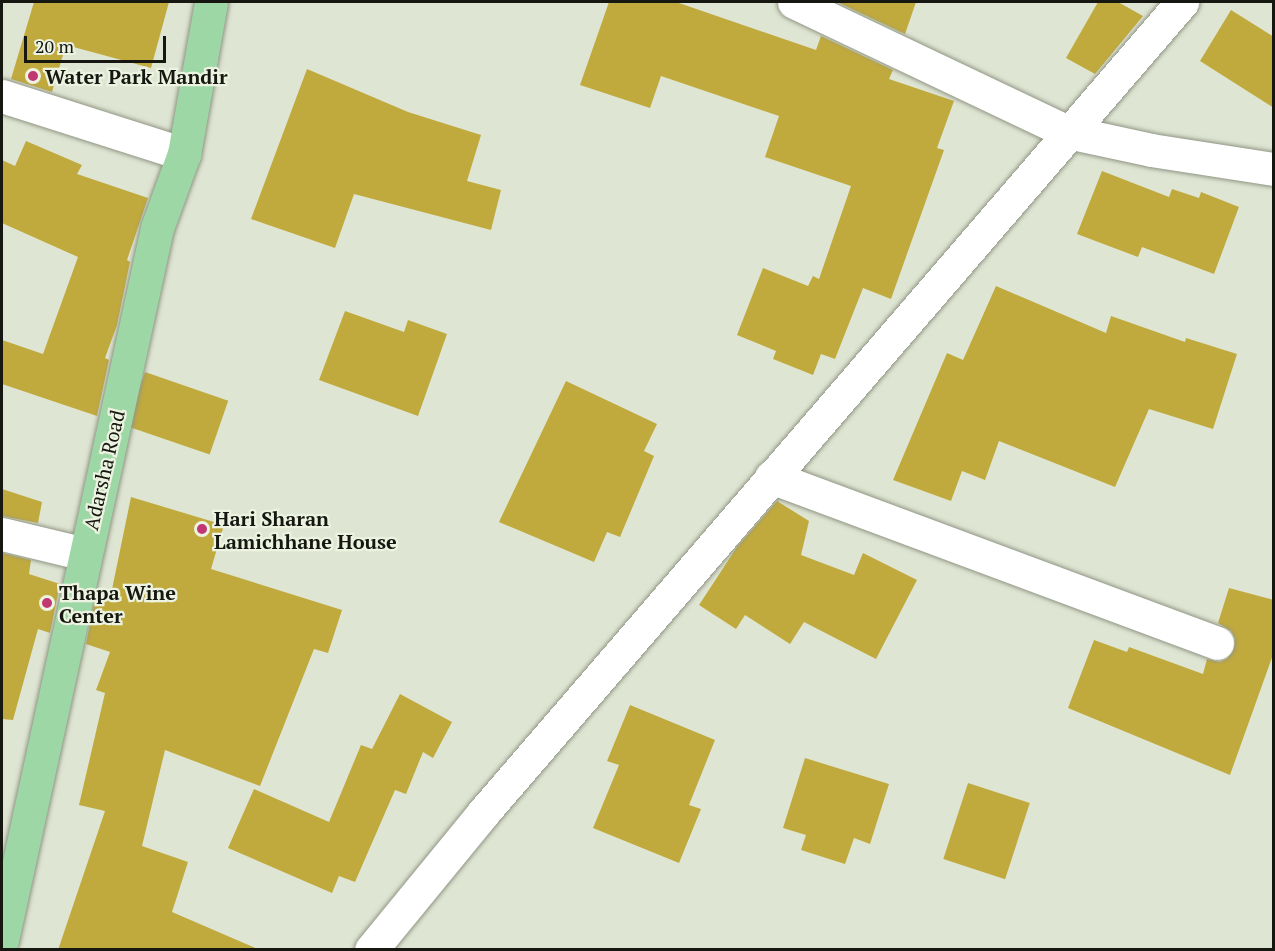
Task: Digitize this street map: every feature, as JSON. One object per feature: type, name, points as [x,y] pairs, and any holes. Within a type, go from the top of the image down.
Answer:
[{"type":"main road","name":"Adarsha Road","points":[[2,940],[158,228],[184,154],[211,2]]},
{"type":"street","points":[[794,2],[1068,132],[1151,150],[1274,169]]},
{"type":"street","points":[[371,950],[771,477],[1182,2]]},
{"type":"street","points":[[2,96],[184,154]]},
{"type":"street","points":[[771,477],[1217,644]]},
{"type":"street","points":[[2,534],[85,554]]},
{"type":"building","points":[[34,2],[169,2],[151,68],[66,45],[52,92],[11,79]]},
{"type":"building","points":[[609,2],[676,2],[816,50],[821,36],[893,70],[889,79],[954,101],[937,148],[944,150],[891,299],[863,288],[835,359],[821,354],[813,375],[773,359],[776,351],[737,335],[763,268],[808,286],[813,276],[819,279],[851,186],[765,157],[779,116],[661,76],[650,108],[580,85]]},
{"type":"building","points":[[837,2],[916,2],[905,34]]},
{"type":"building","points":[[1098,2],[1118,2],[1143,16],[1095,74],[1066,58]]},
{"type":"building","points":[[1231,10],[1274,37],[1274,108],[1200,61]]},
{"type":"building","points":[[307,69],[408,112],[481,135],[467,181],[501,190],[491,230],[354,194],[335,248],[251,219]]},
{"type":"building","points":[[26,141],[82,165],[77,174],[148,198],[127,260],[130,262],[117,325],[105,358],[109,360],[97,416],[2,384],[2,340],[43,354],[78,257],[2,223],[2,160],[15,166]]},
{"type":"building","points":[[1102,171],[1169,197],[1172,189],[1199,198],[1201,192],[1239,207],[1214,274],[1142,247],[1138,257],[1077,234]]},
{"type":"building","points":[[996,286],[1106,333],[1111,316],[1185,342],[1186,338],[1237,354],[1213,429],[1149,409],[1115,487],[999,441],[985,480],[962,471],[951,501],[893,480],[947,353],[963,360]]},
{"type":"building","points":[[345,311],[404,332],[408,320],[447,334],[418,416],[319,380]]},
{"type":"building","points":[[145,372],[228,401],[210,455],[126,426]]},
{"type":"building","points":[[566,381],[657,424],[644,451],[654,456],[620,537],[607,532],[594,562],[499,522]]},
{"type":"building","points":[[2,489],[42,502],[38,523],[2,516]]},
{"type":"building","points":[[131,497],[224,525],[211,569],[342,610],[328,653],[314,649],[260,786],[165,750],[142,846],[188,862],[172,912],[260,950],[58,950],[105,811],[79,805],[105,693],[96,690],[110,652],[86,644],[96,595],[110,599]]},
{"type":"building","points":[[777,501],[809,521],[801,555],[854,575],[863,553],[917,580],[876,659],[804,622],[790,644],[745,615],[736,629],[699,605],[737,547]]},
{"type":"building","points":[[2,553],[31,560],[29,574],[60,584],[50,633],[38,629],[13,720],[2,719]]},
{"type":"building","points":[[1229,588],[1274,600],[1274,652],[1230,775],[1068,708],[1094,640],[1127,652],[1129,647],[1203,674],[1207,659],[1220,662],[1228,658],[1235,639],[1231,631],[1218,623]]},
{"type":"building","points":[[400,694],[452,722],[433,758],[423,752],[406,794],[395,790],[355,882],[339,876],[332,893],[228,848],[254,789],[329,822],[361,745],[372,749]]},
{"type":"building","points":[[630,705],[715,740],[689,805],[701,809],[679,863],[593,828],[619,765],[607,761]]},
{"type":"building","points":[[805,758],[889,784],[870,844],[854,838],[845,864],[801,850],[806,835],[783,828]]},
{"type":"building","points":[[968,783],[1030,803],[1005,879],[943,859]]},
{"type":"place","name":"Water Park Mandir","points":[[33,76]]},
{"type":"place","name":"Hari Sharan Lamichhane House","points":[[202,529]]},
{"type":"place","name":"Thapa Wine Center","points":[[47,603]]}]
